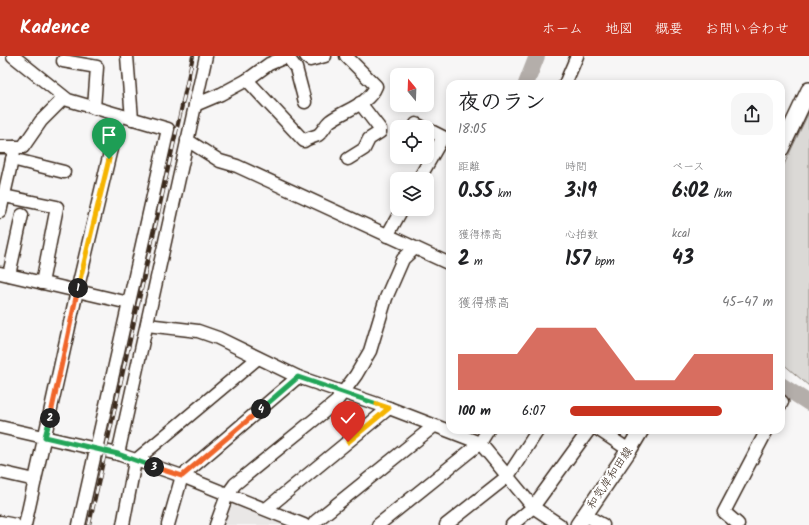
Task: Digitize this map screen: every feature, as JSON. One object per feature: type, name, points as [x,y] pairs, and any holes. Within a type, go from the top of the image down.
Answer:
[{"type":"main road","points":[[785,141],[809,90]]},
{"type":"main road","name":"和気岸和田線","points":[[581,520],[639,434]]},
{"type":"street","points":[[13,56],[62,97],[68,100],[168,130],[79,525]]},
{"type":"street","points":[[127,56],[132,119]]},
{"type":"street","points":[[118,454],[206,56]]},
{"type":"street","points":[[195,105],[221,94],[247,80],[269,64],[287,56],[296,68],[305,102]]},
{"type":"street","points":[[306,56],[310,60],[325,56]]},
{"type":"street","points":[[247,80],[304,141],[310,137],[318,135],[329,122],[360,103],[373,92],[376,86],[346,56]]},
{"type":"street","points":[[567,80],[577,56]]},
{"type":"street","points":[[63,61],[97,67],[94,108]]},
{"type":"street","points":[[0,212],[14,153],[23,147],[41,121],[62,97]]},
{"type":"street","points":[[348,159],[364,149],[369,139],[380,132],[380,128],[360,103]]},
{"type":"street","points":[[25,525],[77,291],[119,115]]},
{"type":"street","points":[[434,132],[443,137],[434,153]]},
{"type":"street","points":[[187,140],[220,161],[237,166],[446,262]]},
{"type":"street","points":[[0,147],[64,172]]},
{"type":"street","points":[[4,196],[57,206],[42,283]]},
{"type":"street","points":[[22,215],[4,274],[129,303]]},
{"type":"street","points":[[387,236],[398,216]]},
{"type":"street","points":[[216,525],[227,495],[235,484],[336,402],[356,375],[370,351],[386,298],[403,259],[415,248]]},
{"type":"street","points":[[147,325],[198,331],[218,338],[298,377],[389,408],[446,430]]},
{"type":"street","points":[[123,525],[135,461],[258,358]]},
{"type":"street","points":[[168,525],[182,476],[298,377]]},
{"type":"street","points":[[266,510],[389,408]]},
{"type":"street","points":[[313,525],[434,426]]},
{"type":"street","points":[[0,427],[118,454],[182,476],[304,525]]},
{"type":"street","points":[[457,434],[480,442],[533,507],[560,525]]},
{"type":"street","points":[[378,525],[480,442],[485,434]]},
{"type":"street","points":[[446,525],[508,476],[535,434]]},
{"type":"street","points":[[512,525],[533,507],[586,434]]},
{"type":"street","points":[[605,434],[629,450]]},
{"type":"street","points":[[738,525],[724,512],[765,434]]},
{"type":"street","points":[[0,472],[35,480]]},
{"type":"street","points":[[581,520],[603,525]]},
{"type":"street","points":[[0,522],[15,525]]},
{"type":"shaded area","points":[[809,112],[809,386],[785,365],[785,163]]},
{"type":"shaded area","points":[[233,503],[288,525],[223,525]]},
{"type":"waterway","points":[[528,80],[537,56]]},
{"type":"waterway","points":[[785,388],[809,403]]},
{"type":"railway","points":[[89,525],[193,56]]},
{"type":"route","points":[[109,159],[77,291],[45,437],[118,454],[182,476],[298,377],[389,408],[348,442]]}]
